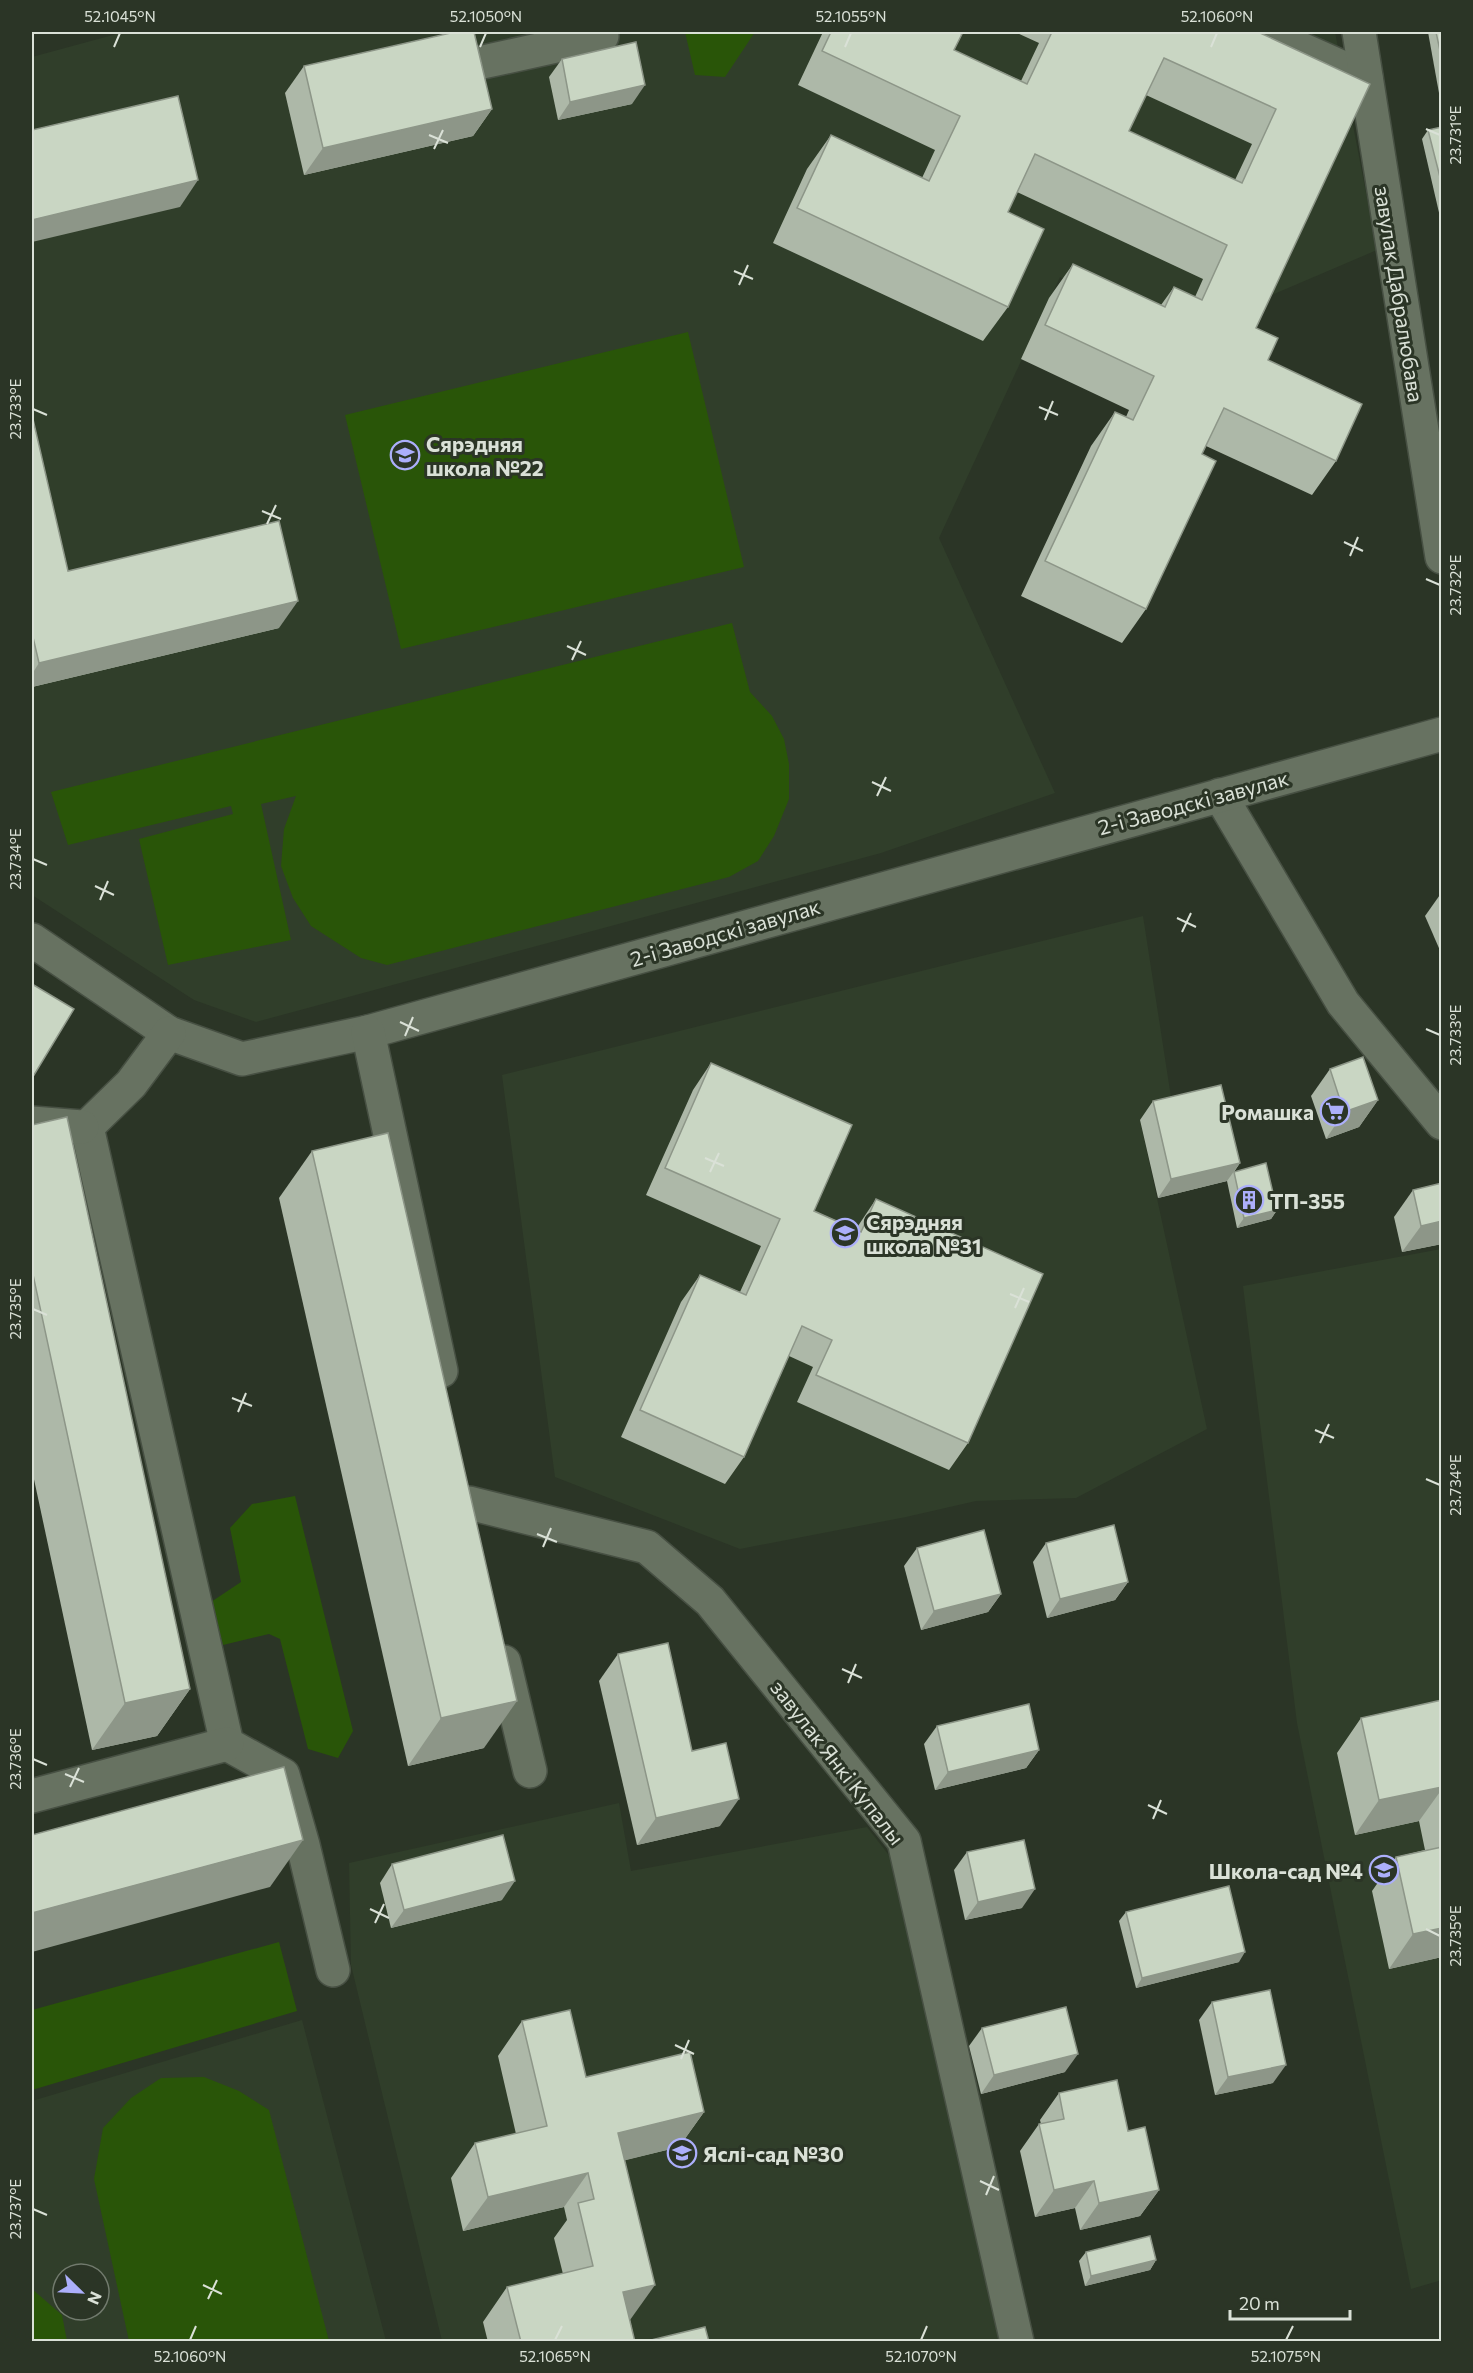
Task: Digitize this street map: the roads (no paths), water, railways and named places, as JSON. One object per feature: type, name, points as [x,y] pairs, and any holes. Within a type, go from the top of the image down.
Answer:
[{"type":"street","points":[[483,62],[602,36],[601,32]]},
{"type":"street","points":[[1263,32],[1366,78]]},
{"type":"street","name":"завулак Дабралюбава","points":[[1359,32],[1442,557]]},
{"type":"street","name":"2-і Заводскі завулак","points":[[32,940],[169,1034],[242,1059],[368,1032],[1442,734]]},
{"type":"street","points":[[1220,795],[1343,1003],[1429,1087],[1442,1123]]},
{"type":"street","points":[[368,1032],[448,1401]]},
{"type":"street","points":[[32,1123],[87,1127],[131,1084],[169,1034]]},
{"type":"street","points":[[87,1127],[226,1744]]},
{"type":"street","points":[[462,1469],[476,1536]]},
{"type":"street","name":"завулак Янкі Купалы","points":[[470,1503],[647,1547],[710,1601],[904,1841],[1017,2342]]},
{"type":"street","points":[[498,1635],[530,1771]]},
{"type":"street","points":[[32,1796],[226,1744],[283,1775],[303,1845],[333,1970]]},
{"type":"place","name":"Сярэдняя школа №22","points":[[405,455]]},
{"type":"place","name":"Ромашка","points":[[1335,1111]]},
{"type":"place","name":"ТП-355","points":[[1249,1200]]},
{"type":"place","name":"Сярэдняя школа №31","points":[[845,1233]]},
{"type":"place","name":"Школа-сад №4","points":[[1384,1870]]},
{"type":"place","name":"Яслі-сад №30","points":[[682,2153]]}]
